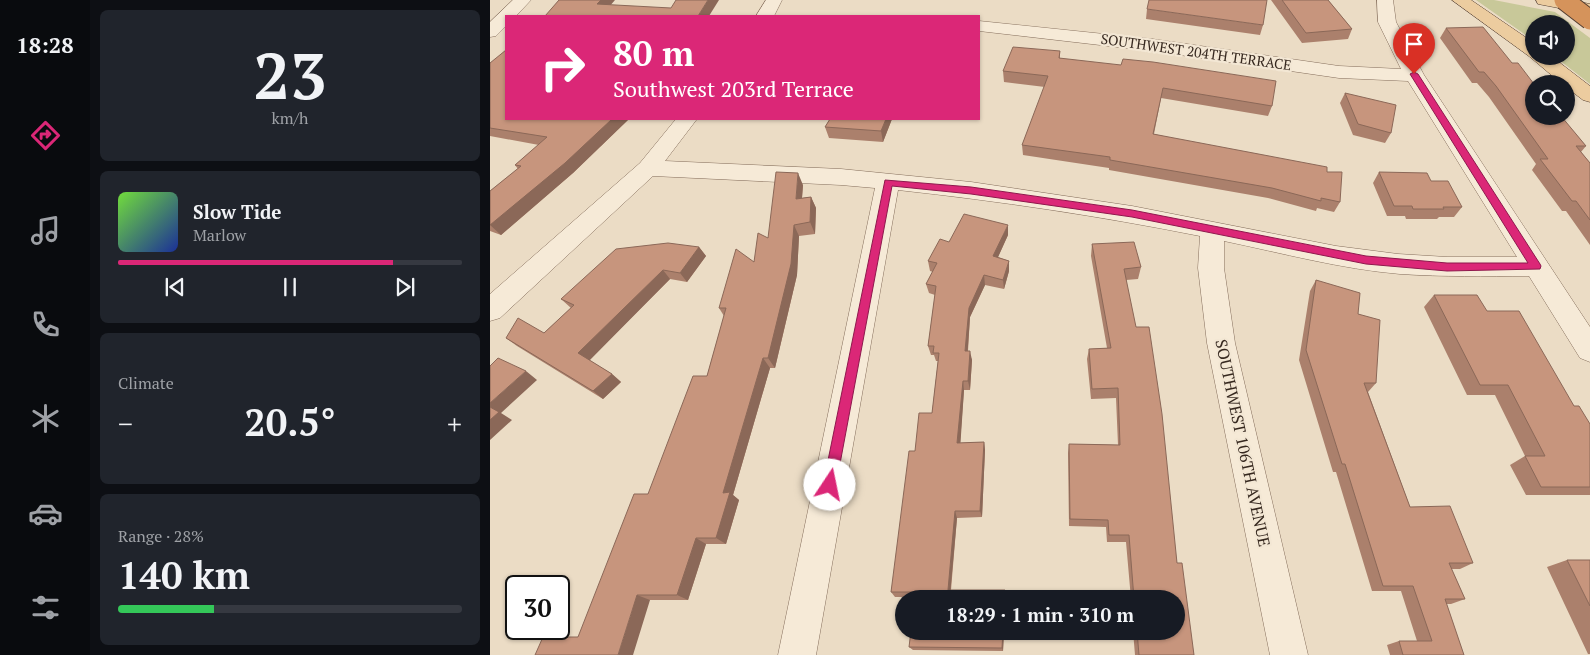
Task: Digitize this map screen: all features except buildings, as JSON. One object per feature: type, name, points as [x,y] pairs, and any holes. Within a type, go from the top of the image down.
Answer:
[{"type":"highway","points":[[1564,0],[1590,20]]},
{"type":"main road","points":[[1460,0],[1525,46]]},
{"type":"main road","points":[[1544,0],[1590,9]]},
{"type":"main road","points":[[1550,65],[1590,96]]},
{"type":"street","points":[[507,15],[522,0]]},
{"type":"street","points":[[766,15],[774,0]]},
{"type":"street","points":[[1385,0],[1387,22],[1414,74],[1590,350]]},
{"type":"street","points":[[490,32],[505,17]]},
{"type":"street","name":"SOUTHWEST 204TH TERRACE","points":[[980,26],[1123,41],[1339,72],[1414,74]]},
{"type":"street","points":[[490,310],[648,168],[686,120]]},
{"type":"street","points":[[648,168],[841,177],[1052,202],[1132,214],[1336,255],[1398,264],[1447,267],[1536,266]]},
{"type":"street","points":[[796,655],[888,182]]},
{"type":"street","name":"SOUTHWEST 106TH AVENUE","points":[[1212,230],[1211,268],[1221,343],[1289,655]]},
{"type":"green space","points":[[1476,0],[1494,0],[1555,12],[1559,15],[1525,15],[1525,35]]},
{"type":"green space","points":[[1575,27],[1590,38],[1590,84],[1566,65],[1575,65]]},
{"type":"route","points":[[830,485],[888,182],[971,190],[1132,214],[1366,260],[1447,267],[1497,268],[1536,266],[1414,74]]}]
